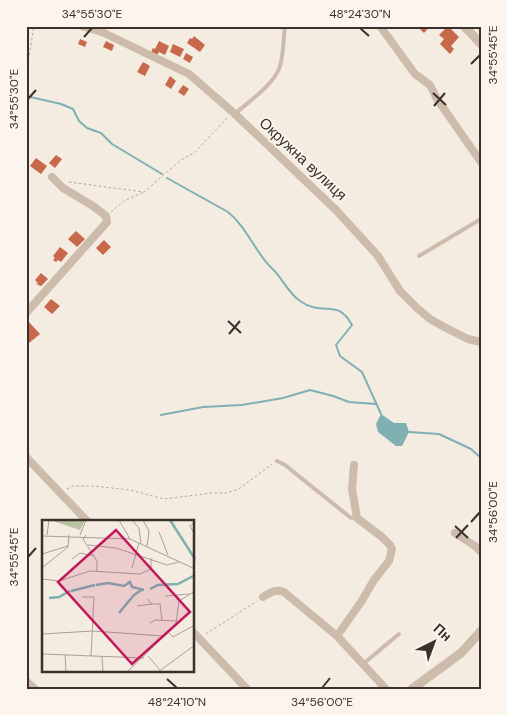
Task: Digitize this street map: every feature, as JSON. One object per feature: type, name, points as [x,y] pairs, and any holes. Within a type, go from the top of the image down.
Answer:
[{"type":"street","name":"Окружна вулиця","points":[[81,26],[102,32],[189,74],[234,113],[342,216],[378,256],[400,291],[417,308],[446,328],[468,339],[481,342]]},
{"type":"street","points":[[380,26],[414,74],[430,85],[437,99],[481,162]]},
{"type":"street","points":[[464,26],[481,44]]},
{"type":"street","points":[[26,313],[107,222],[106,216],[94,206],[63,188],[55,180]]},
{"type":"street","points":[[26,458],[86,520]]},
{"type":"street","points":[[337,636],[389,560],[392,549],[386,541],[357,518],[352,489],[354,465]]},
{"type":"street","points":[[455,533],[481,552]]},
{"type":"street","points":[[263,596],[273,590],[284,592],[337,636],[386,689]]},
{"type":"street","points":[[412,689],[461,653],[481,631]]},
{"type":"street","points":[[196,636],[248,689]]},
{"type":"street","points":[[26,680],[34,689]]},
{"type":"lane","points":[[234,113],[265,87],[279,69],[285,27],[272,26]]},
{"type":"lane","points":[[418,256],[481,219]]},
{"type":"lane","points":[[277,461],[285,465],[350,518],[357,518]]},
{"type":"lane","points":[[364,664],[399,634]]},
{"type":"path","points":[[26,75],[34,26]]},
{"type":"path","points":[[106,216],[124,201],[144,192],[181,160],[194,153],[234,113]]},
{"type":"path","points":[[55,180],[144,192]]},
{"type":"path","points":[[60,494],[72,486],[94,486],[130,490],[164,499],[226,493],[239,489],[277,461]]},
{"type":"path","points":[[196,636],[248,609],[263,596]]},
{"type":"water","points":[[381,414],[394,423],[406,423],[409,432],[402,446],[396,446],[378,432],[376,424]]},
{"type":"building","points":[[417,26],[430,26],[424,33]]},
{"type":"building","points":[[448,26],[459,37],[451,46],[454,49],[450,54],[440,44],[444,39],[439,35]]},
{"type":"building","points":[[194,36],[205,45],[200,52],[187,43]]},
{"type":"building","points":[[80,39],[87,42],[85,47],[78,44]]},
{"type":"building","points":[[106,41],[114,45],[112,51],[103,47]]},
{"type":"building","points":[[159,41],[169,46],[165,55],[159,52],[157,55],[151,52]]},
{"type":"building","points":[[173,44],[184,49],[180,57],[170,52]]},
{"type":"building","points":[[186,53],[193,57],[190,63],[183,59]]},
{"type":"building","points":[[143,62],[150,66],[145,76],[137,72]]},
{"type":"building","points":[[170,76],[176,81],[171,89],[165,85]]},
{"type":"building","points":[[183,85],[189,89],[184,96],[178,92]]},
{"type":"building","points":[[56,155],[62,159],[55,168],[49,163]]},
{"type":"building","points":[[36,158],[47,166],[41,174],[30,166]]},
{"type":"building","points":[[76,231],[85,239],[77,247],[68,239]]},
{"type":"building","points":[[104,240],[111,247],[103,255],[96,248]]},
{"type":"building","points":[[60,247],[68,253],[61,262],[58,260],[56,262],[53,260],[55,258],[53,256]]},
{"type":"building","points":[[41,273],[48,279],[41,286],[36,284],[38,283],[35,280]]},
{"type":"building","points":[[51,299],[60,306],[52,314],[44,307]]},
{"type":"building","points":[[28,321],[40,334],[29,343],[26,340]]},
{"type":"waterway","points":[[26,96],[61,104],[73,109],[79,121],[87,128],[101,133],[112,144],[162,174]]},
{"type":"waterway","points":[[167,178],[228,212],[243,228],[265,260],[297,299],[309,306],[341,312],[346,317],[352,325],[336,345],[340,356],[362,372],[381,414]]},
{"type":"waterway","points":[[161,415],[203,407],[242,405],[283,398],[310,390],[349,402],[376,404]]},
{"type":"waterway","points":[[409,432],[439,434],[471,449],[481,458]]}]
